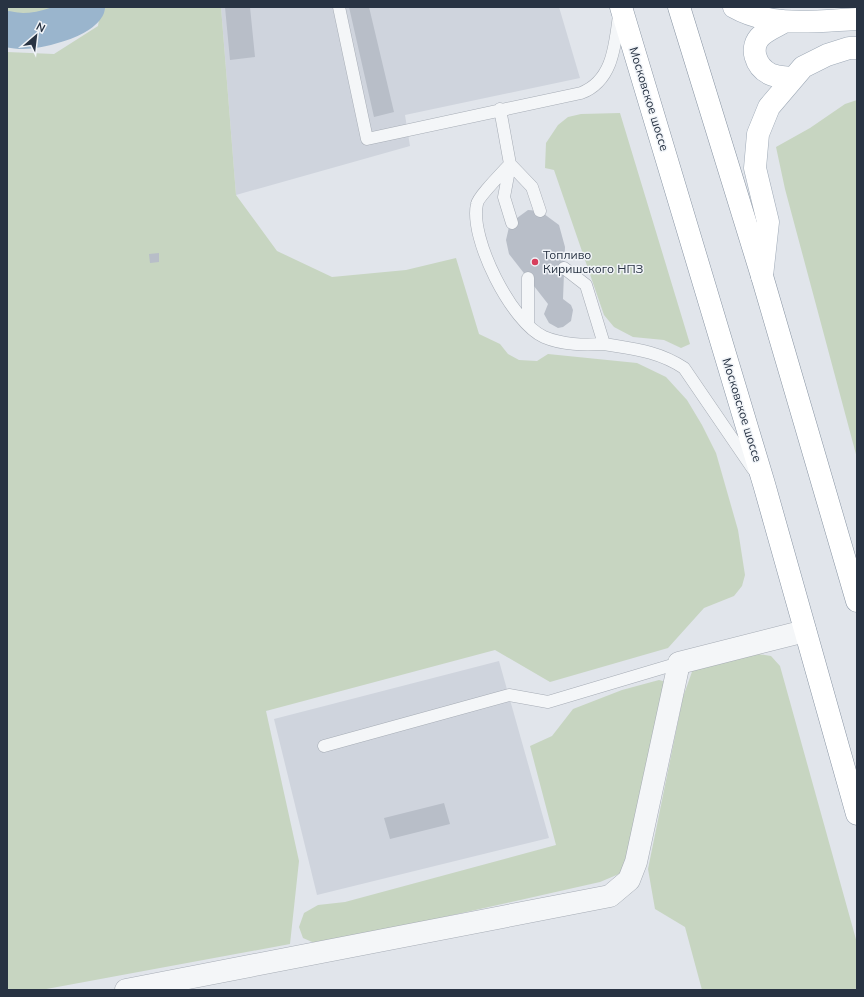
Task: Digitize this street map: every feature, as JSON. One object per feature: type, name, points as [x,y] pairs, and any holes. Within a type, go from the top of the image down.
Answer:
[{"type":"main road","name":"Московское шоссе","points":[[621,7],[764,484],[857,814]]},
{"type":"main road","points":[[679,7],[762,276],[857,601]]},
{"type":"main road","points":[[734,7],[764,19],[784,22],[857,19]]},
{"type":"main road","points":[[784,22],[761,36],[756,46],[755,56],[760,67],[772,74],[792,78]]},
{"type":"main road","points":[[762,276],[768,222],[755,168],[758,134],[769,107],[792,78],[803,67],[827,55],[848,48],[857,48]]},
{"type":"street","points":[[126,990],[610,896],[629,880],[636,862],[679,663],[805,631]]},
{"type":"lane","points":[[339,7],[367,139],[500,109],[581,93],[592,89],[604,76],[613,58],[621,7]]},
{"type":"lane","points":[[500,109],[510,164],[504,197],[512,223]]},
{"type":"lane","points":[[510,164],[532,187],[540,211]]},
{"type":"lane","points":[[510,164],[477,202],[475,219],[485,255],[502,291],[528,325],[543,336],[570,344],[604,344],[646,351],[668,358],[684,368],[764,484]]},
{"type":"lane","points":[[564,268],[586,285],[604,344]]},
{"type":"lane","points":[[528,278],[528,325]]},
{"type":"lane","points":[[324,746],[509,695],[548,702],[679,663]]},
{"type":"shaded area","points":[[221,7],[559,7],[580,78],[405,115],[410,146],[236,195]]},
{"type":"shaded area","points":[[499,661],[549,838],[317,895],[274,719]]},
{"type":"green space","points":[[7,7],[54,7],[38,17],[26,21],[13,21],[7,20]]},
{"type":"green space","points":[[101,7],[221,7],[236,195],[277,251],[332,277],[406,270],[456,258],[479,334],[500,344],[508,354],[519,360],[537,361],[548,354],[637,363],[666,377],[687,400],[716,453],[738,530],[745,575],[742,586],[734,596],[704,608],[668,648],[550,682],[495,650],[266,711],[299,861],[290,944],[41,990],[7,990],[7,52],[54,54],[98,26]]},
{"type":"green space","points":[[857,100],[857,458],[785,189],[776,147],[810,128],[845,104]]},
{"type":"green space","points":[[620,113],[690,344],[681,348],[664,340],[633,337],[614,327],[604,315],[554,170],[545,168],[546,143],[558,125],[568,117],[581,114]]},
{"type":"green space","points":[[758,654],[771,656],[780,666],[857,943],[857,990],[702,990],[685,927],[655,909],[648,869],[683,697],[693,669]]},
{"type":"green space","points":[[659,680],[670,683],[630,860],[619,874],[600,882],[319,945],[303,938],[299,927],[304,913],[318,905],[345,902],[556,845],[530,746],[552,736],[573,709],[622,690]]},
{"type":"building","points":[[225,7],[250,7],[255,57],[230,60]]},
{"type":"building","points":[[349,7],[369,7],[394,112],[374,117]]},
{"type":"building","points":[[528,210],[540,211],[559,225],[565,247],[563,299],[571,305],[573,310],[571,321],[563,327],[558,328],[549,323],[544,314],[548,304],[509,254],[506,240],[509,227],[517,218]]},
{"type":"building","points":[[159,253],[159,262],[150,263],[149,254]]},
{"type":"building","points":[[444,803],[450,824],[390,839],[384,818]]},
{"type":"waterway","points":[[7,29],[30,31],[48,27],[76,17],[87,7]]},
{"type":"place","name":"Топливо Киришского НПЗ","points":[[535,262]]}]
